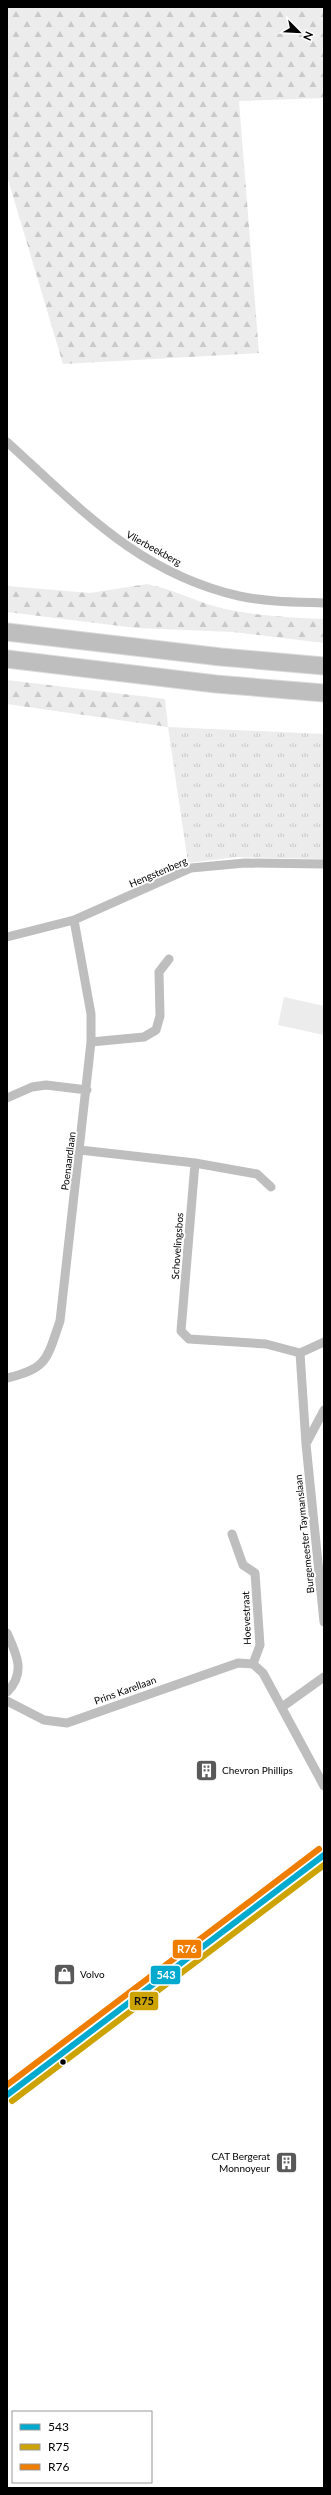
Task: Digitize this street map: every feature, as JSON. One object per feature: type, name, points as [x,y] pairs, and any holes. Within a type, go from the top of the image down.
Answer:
[{"type":"highway","points":[[7,632],[213,656],[324,666]]},
{"type":"highway","points":[[7,659],[201,682],[324,693]]},
{"type":"main road","points":[[7,2094],[324,1855]]},
{"type":"street","name":"Vlierbeekberg","points":[[7,442],[110,535],[162,567],[210,587],[240,596],[273,601],[324,603]]},
{"type":"street","name":"Hengstenberg","points":[[7,937],[74,920],[192,868],[244,863],[324,864]]},
{"type":"street","name":"Poenaardlaan","points":[[7,1378],[27,1374],[46,1360],[60,1321],[87,1090],[91,1042],[91,1014],[74,920]]},
{"type":"street","points":[[91,1042],[144,1037],[156,1030],[160,1016],[159,972],[169,959]]},
{"type":"street","points":[[7,1098],[32,1087],[46,1085],[87,1090]]},
{"type":"street","points":[[80,1150],[195,1163],[257,1174],[271,1187]]},
{"type":"street","name":"Schovelingsbos","points":[[195,1163],[181,1331],[189,1339],[266,1344],[300,1353]]},
{"type":"street","points":[[300,1353],[324,1342]]},
{"type":"street","name":"Burgemeester Taymanslaan","points":[[300,1353],[306,1444],[324,1622]]},
{"type":"street","points":[[306,1444],[324,1410]]},
{"type":"street","name":"Hoevestraat","points":[[232,1534],[243,1565],[255,1573],[260,1645],[253,1664]]},
{"type":"street","points":[[7,1633],[19,1658],[19,1673],[13,1686],[7,1692]]},
{"type":"street","name":"Prins Karellaan","points":[[7,1702],[44,1720],[67,1723],[238,1663],[253,1664]]},
{"type":"street","points":[[253,1664],[263,1673],[324,1786]]},
{"type":"street","points":[[282,1706],[324,1677]]},
{"type":"green space","points":[[7,7],[324,7],[324,98],[239,101],[259,353],[63,364],[7,176]]},
{"type":"green space","points":[[147,584],[230,610],[270,616],[324,619],[324,643],[233,632],[136,628],[7,612],[7,586],[90,593]]},
{"type":"green space","points":[[7,680],[165,699],[168,727],[7,704]]},
{"type":"green space","points":[[168,727],[324,734],[324,859],[237,857],[188,863]]},
{"type":"green space","points":[[284,997],[324,1006],[324,1035],[278,1025]]},
{"type":"transit line","name":"R76","points":[[7,2085],[319,1849]]},
{"type":"transit line","name":"543","points":[[7,2095],[324,1855]]},
{"type":"transit line","name":"R75","points":[[12,2101],[324,1865]]},
{"type":"place","name":"Chevron Phillips","points":[[206,1770]]},
{"type":"place","name":"Volvo","points":[[64,1974]]},
{"type":"place","name":"CAT Bergerat Monnoyeur","points":[[286,2162]]}]
